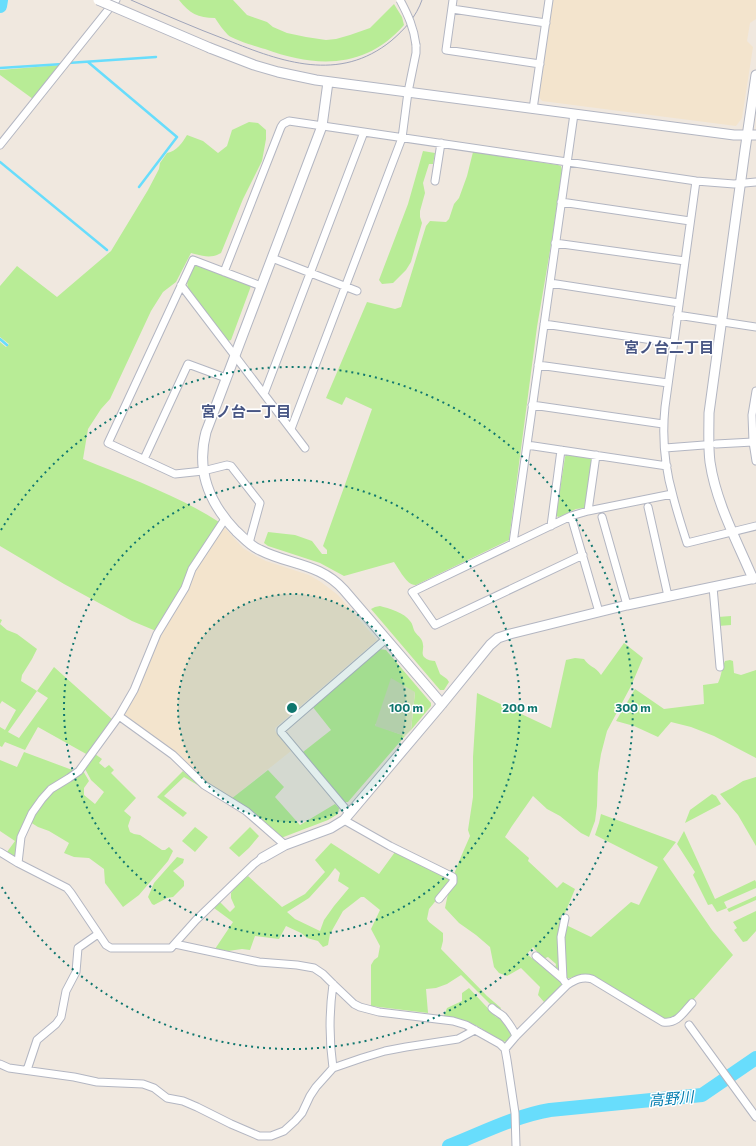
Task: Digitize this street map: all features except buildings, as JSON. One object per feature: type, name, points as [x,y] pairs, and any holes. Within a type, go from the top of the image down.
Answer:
[{"type":"street","points":[[98,0],[210,48],[254,65],[278,72],[328,82],[751,136]]},
{"type":"street","points":[[0,145],[116,0]]},
{"type":"street","points":[[291,430],[402,138],[416,45],[413,26],[400,0]]},
{"type":"street","points":[[453,0],[446,50],[540,64]]},
{"type":"street","points":[[533,108],[549,0]]},
{"type":"street","points":[[452,8],[546,23]]},
{"type":"street","points":[[0,852],[67,888],[106,945],[111,948],[171,948],[196,920],[254,864],[285,845],[331,828],[346,816],[442,704],[490,644],[498,638],[599,612],[754,578],[720,501],[710,463],[709,413],[740,183],[751,136],[756,75]]},
{"type":"street","points":[[328,82],[322,126],[234,355],[204,439],[202,459],[203,471],[210,493],[217,508],[225,519],[249,543],[268,554],[318,571],[332,579],[342,588],[442,704]]},
{"type":"street","points":[[513,543],[574,114]]},
{"type":"street","points":[[224,272],[283,124],[288,121],[696,181],[740,183],[756,182]]},
{"type":"street","points":[[264,394],[364,132]]},
{"type":"street","points":[[435,181],[441,143]]},
{"type":"street","points":[[696,181],[663,424],[667,466],[672,494],[687,543],[756,526]]},
{"type":"street","points":[[561,202],[690,221]]},
{"type":"street","points":[[555,243],[685,261]]},
{"type":"street","points":[[272,258],[357,291]]},
{"type":"street","points":[[249,543],[260,503],[231,466],[227,465],[203,471],[175,474],[108,443],[193,260],[261,286]]},
{"type":"street","points":[[550,283],[679,303]]},
{"type":"street","points":[[181,286],[305,448]]},
{"type":"street","points":[[677,315],[756,327]]},
{"type":"street","points":[[544,324],[673,343]]},
{"type":"street","points":[[144,459],[188,364],[226,378]]},
{"type":"street","points":[[538,365],[668,383]]},
{"type":"street","points":[[756,391],[753,442],[756,461]]},
{"type":"street","points":[[532,405],[663,424]]},
{"type":"street","points":[[716,444],[753,442]]},
{"type":"street","points":[[527,445],[667,466]]},
{"type":"street","points":[[665,448],[704,445]]},
{"type":"street","points":[[551,526],[561,450]]},
{"type":"street","points":[[588,511],[596,455]]},
{"type":"street","points":[[583,556],[436,625],[412,592],[571,516],[588,511],[672,494]]},
{"type":"street","points":[[648,507],[668,596]]},
{"type":"street","points":[[571,516],[599,612]]},
{"type":"street","points":[[602,517],[627,606]]},
{"type":"street","points":[[18,863],[21,837],[35,807],[51,789],[78,771],[119,716],[134,690],[157,634],[184,588],[192,569],[225,519]]},
{"type":"street","points":[[713,587],[720,666]]},
{"type":"street","points":[[386,639],[280,730],[280,732],[346,816],[390,846],[453,876],[453,882],[439,899]]},
{"type":"street","points":[[119,716],[173,755],[204,784],[246,811],[285,845]]},
{"type":"street","points":[[565,918],[561,937],[565,982]]},
{"type":"street","points":[[27,1070],[37,1040],[56,1024],[61,1017],[66,991],[76,972],[78,948],[98,934]]},
{"type":"street","points":[[175,944],[259,962],[314,968],[323,974],[354,1004],[360,1007],[379,1012],[453,1021],[466,1025],[500,1044],[505,1049],[516,1128],[516,1146]]},
{"type":"street","points":[[536,956],[565,982]]},
{"type":"street","points":[[505,1049],[565,982],[576,979],[592,979],[663,1022],[669,1023],[676,1020],[692,1004]]},
{"type":"street","points":[[333,984],[330,1005],[330,1045],[333,1068]]},
{"type":"street","points":[[492,1008],[501,1015],[513,1029],[516,1036]]},
{"type":"street","points":[[688,1025],[756,1117]]},
{"type":"street","points":[[0,1064],[10,1068],[74,1077],[97,1082],[143,1084],[154,1088],[167,1098],[183,1101],[259,1136],[271,1136],[284,1131],[295,1121],[302,1113],[316,1087],[333,1068],[362,1058],[406,1047],[458,1039],[475,1030]]},
{"type":"shaded area","points":[[553,0],[756,0],[756,19],[750,23],[747,41],[753,47],[742,118],[736,126],[542,101],[539,97]]},
{"type":"shaded area","points":[[221,528],[225,528],[243,548],[256,556],[266,561],[309,575],[321,582],[338,595],[377,640],[275,728],[275,731],[291,751],[231,799],[204,782],[123,717],[123,714],[159,635],[194,570]]},
{"type":"green space","points":[[179,0],[233,0],[247,15],[267,22],[273,27],[287,33],[326,40],[336,39],[370,28],[394,4],[402,17],[404,25],[389,39],[373,50],[357,57],[339,61],[303,59],[284,55],[234,39],[226,33],[215,18],[194,14]]},
{"type":"green space","points":[[60,65],[33,99],[0,75],[0,70]]},
{"type":"green space","points":[[249,122],[258,123],[266,130],[262,161],[243,199],[221,253],[217,255],[203,256],[191,253],[176,282],[163,292],[151,311],[110,399],[101,409],[88,429],[83,459],[170,495],[219,522],[156,631],[132,621],[64,584],[0,546],[0,342],[6,347],[9,344],[0,337],[0,286],[17,266],[57,297],[111,251],[148,190],[159,169],[160,163],[167,153],[176,149],[187,135],[203,141],[218,153],[227,146],[232,130]]},
{"type":"green space","points":[[423,151],[435,153],[433,164],[429,164],[423,183],[425,193],[420,211],[422,223],[411,262],[406,270],[393,283],[382,284],[379,280],[408,204]]},
{"type":"green space","points":[[473,152],[558,165],[561,166],[562,170],[537,327],[509,540],[416,585],[409,583],[406,580],[394,562],[344,576],[320,563],[268,546],[264,543],[268,532],[295,535],[312,541],[322,554],[327,554],[327,550],[323,546],[372,409],[346,397],[342,405],[326,398],[367,302],[395,309],[401,307],[426,226],[430,221],[446,222],[449,219],[467,176]]},
{"type":"green space","points":[[196,265],[251,286],[231,340],[228,341],[188,288],[187,282],[194,266]]},
{"type":"green space","points":[[566,455],[590,457],[593,461],[586,505],[584,508],[576,509],[559,517],[556,516]]},
{"type":"green space","points":[[380,606],[400,613],[408,618],[415,632],[422,641],[424,657],[428,660],[435,661],[440,674],[449,682],[444,690],[440,690],[371,609]]},
{"type":"green space","points":[[731,616],[731,625],[718,626],[718,617]]},
{"type":"green space","points":[[0,624],[7,630],[17,634],[37,649],[22,675],[21,681],[37,691],[54,667],[113,720],[88,755],[38,727],[25,750],[5,742],[2,747],[0,746],[0,727],[5,730],[16,710],[2,701],[0,704]],"holes":[[[37,691],[48,698],[19,738],[8,732]]]},
{"type":"green space","points":[[624,643],[643,658],[631,686],[607,731],[598,773],[595,821],[589,837],[581,833],[560,816],[547,809],[533,796],[505,837],[529,858],[528,861],[557,888],[563,882],[575,889],[563,918],[560,968],[555,969],[556,964],[548,957],[543,959],[533,947],[527,954],[563,984],[546,1003],[538,995],[540,987],[521,968],[507,976],[499,973],[494,967],[490,947],[459,923],[445,908],[452,880],[470,836],[468,830],[473,797],[473,757],[477,693],[551,728],[566,660],[575,658],[584,659],[601,675]]},
{"type":"green space","points":[[380,649],[386,650],[431,703],[431,706],[411,730],[415,692],[375,725],[405,736],[348,802],[345,802],[303,752],[331,730],[312,706]]},
{"type":"green space","points":[[725,661],[733,661],[734,673],[741,675],[756,670],[756,758],[714,736],[691,727],[671,722],[658,737],[634,726],[616,721],[635,689],[664,709],[704,704],[703,685],[718,683]]},
{"type":"green space","points":[[391,678],[415,692],[411,730],[405,736],[375,726]]},
{"type":"green space","points":[[24,752],[75,771],[34,806],[15,858],[7,852],[15,841],[0,831],[0,760],[17,767]]},
{"type":"green space","points":[[95,754],[102,759],[99,763],[105,768],[109,765],[114,770],[111,773],[136,798],[124,811],[131,817],[128,826],[130,832],[140,835],[162,850],[169,847],[173,851],[168,861],[139,895],[123,907],[105,883],[104,869],[89,858],[74,857],[64,853],[69,843],[30,822],[42,800],[82,769],[89,781],[84,788],[84,795],[95,804],[104,792],[91,780],[84,767]]},
{"type":"green space","points":[[268,770],[284,787],[275,797],[300,825],[335,804],[339,808],[338,814],[328,820],[281,838],[231,799]]},
{"type":"green space","points":[[183,771],[201,787],[184,777],[164,796],[187,813],[183,817],[157,797]]},
{"type":"green space","points":[[756,777],[756,846],[738,815],[720,794],[743,781]]},
{"type":"green space","points":[[712,794],[716,796],[721,804],[685,823],[690,810]]},
{"type":"green space","points":[[601,814],[676,842],[663,859],[712,930],[733,955],[676,1019],[668,1021],[587,975],[566,979],[563,938],[566,925],[591,937],[631,902],[639,905],[658,867],[595,835]]},
{"type":"green space","points":[[195,827],[208,837],[195,852],[182,841]]},
{"type":"green space","points":[[250,827],[259,836],[239,857],[229,848]]},
{"type":"green space","points":[[684,831],[715,899],[755,880],[756,888],[724,902],[727,908],[717,912],[712,904],[708,905],[693,875],[695,872],[677,844]]},
{"type":"green space","points":[[331,843],[379,874],[395,852],[451,877],[452,881],[429,909],[427,919],[443,933],[441,949],[487,996],[501,1008],[500,1010],[492,1006],[461,975],[447,984],[436,988],[426,989],[428,1013],[371,1006],[371,965],[378,957],[380,946],[371,929],[380,910],[364,897],[361,897],[343,911],[330,934],[328,945],[323,947],[318,941],[307,938],[301,933],[286,926],[279,939],[255,936],[250,950],[242,949],[228,951],[215,949],[233,922],[214,908],[220,902],[230,912],[235,907],[231,898],[231,893],[237,885],[248,876],[282,907],[305,894],[325,872],[315,860]],"holes":[[[335,868],[340,873],[338,881],[349,888],[324,920],[320,931],[295,919],[287,912],[309,898]]]},
{"type":"green space","points":[[177,857],[184,859],[183,863],[173,871],[184,881],[184,886],[173,897],[167,898],[154,905],[152,904],[148,897],[154,883]]},
{"type":"green space","points":[[756,896],[756,900],[729,912],[727,909]]},
{"type":"green space","points":[[756,911],[756,931],[747,941],[743,942],[734,930],[737,928],[733,922]]},
{"type":"green space","points":[[469,988],[496,1017],[507,1024],[511,1031],[511,1035],[507,1042],[491,1036],[481,1028],[469,1022],[444,1016],[447,1008],[462,1001],[462,993]]},
{"type":"waterway","points":[[0,6],[1,0]]},
{"type":"waterway","points":[[68,63],[156,57]]},
{"type":"waterway","points":[[88,62],[177,137],[139,187]]},
{"type":"waterway","points":[[0,68],[63,64]]},
{"type":"waterway","points":[[0,162],[107,250]]},
{"type":"waterway","points":[[0,339],[7,345]]},
{"type":"waterway","name":"高野川","points":[[449,1146],[524,1116],[550,1110],[702,1095],[756,1058]]},
{"type":"tram line","points":[[131,0],[203,31],[269,55],[289,61],[331,65],[351,62],[371,54],[391,41],[410,22],[417,12],[422,0]]},
{"type":"district","name":"宮ノ台二丁目","points":[[669,347]]},
{"type":"district","name":"宮ノ台一丁目","points":[[246,411]]}]
